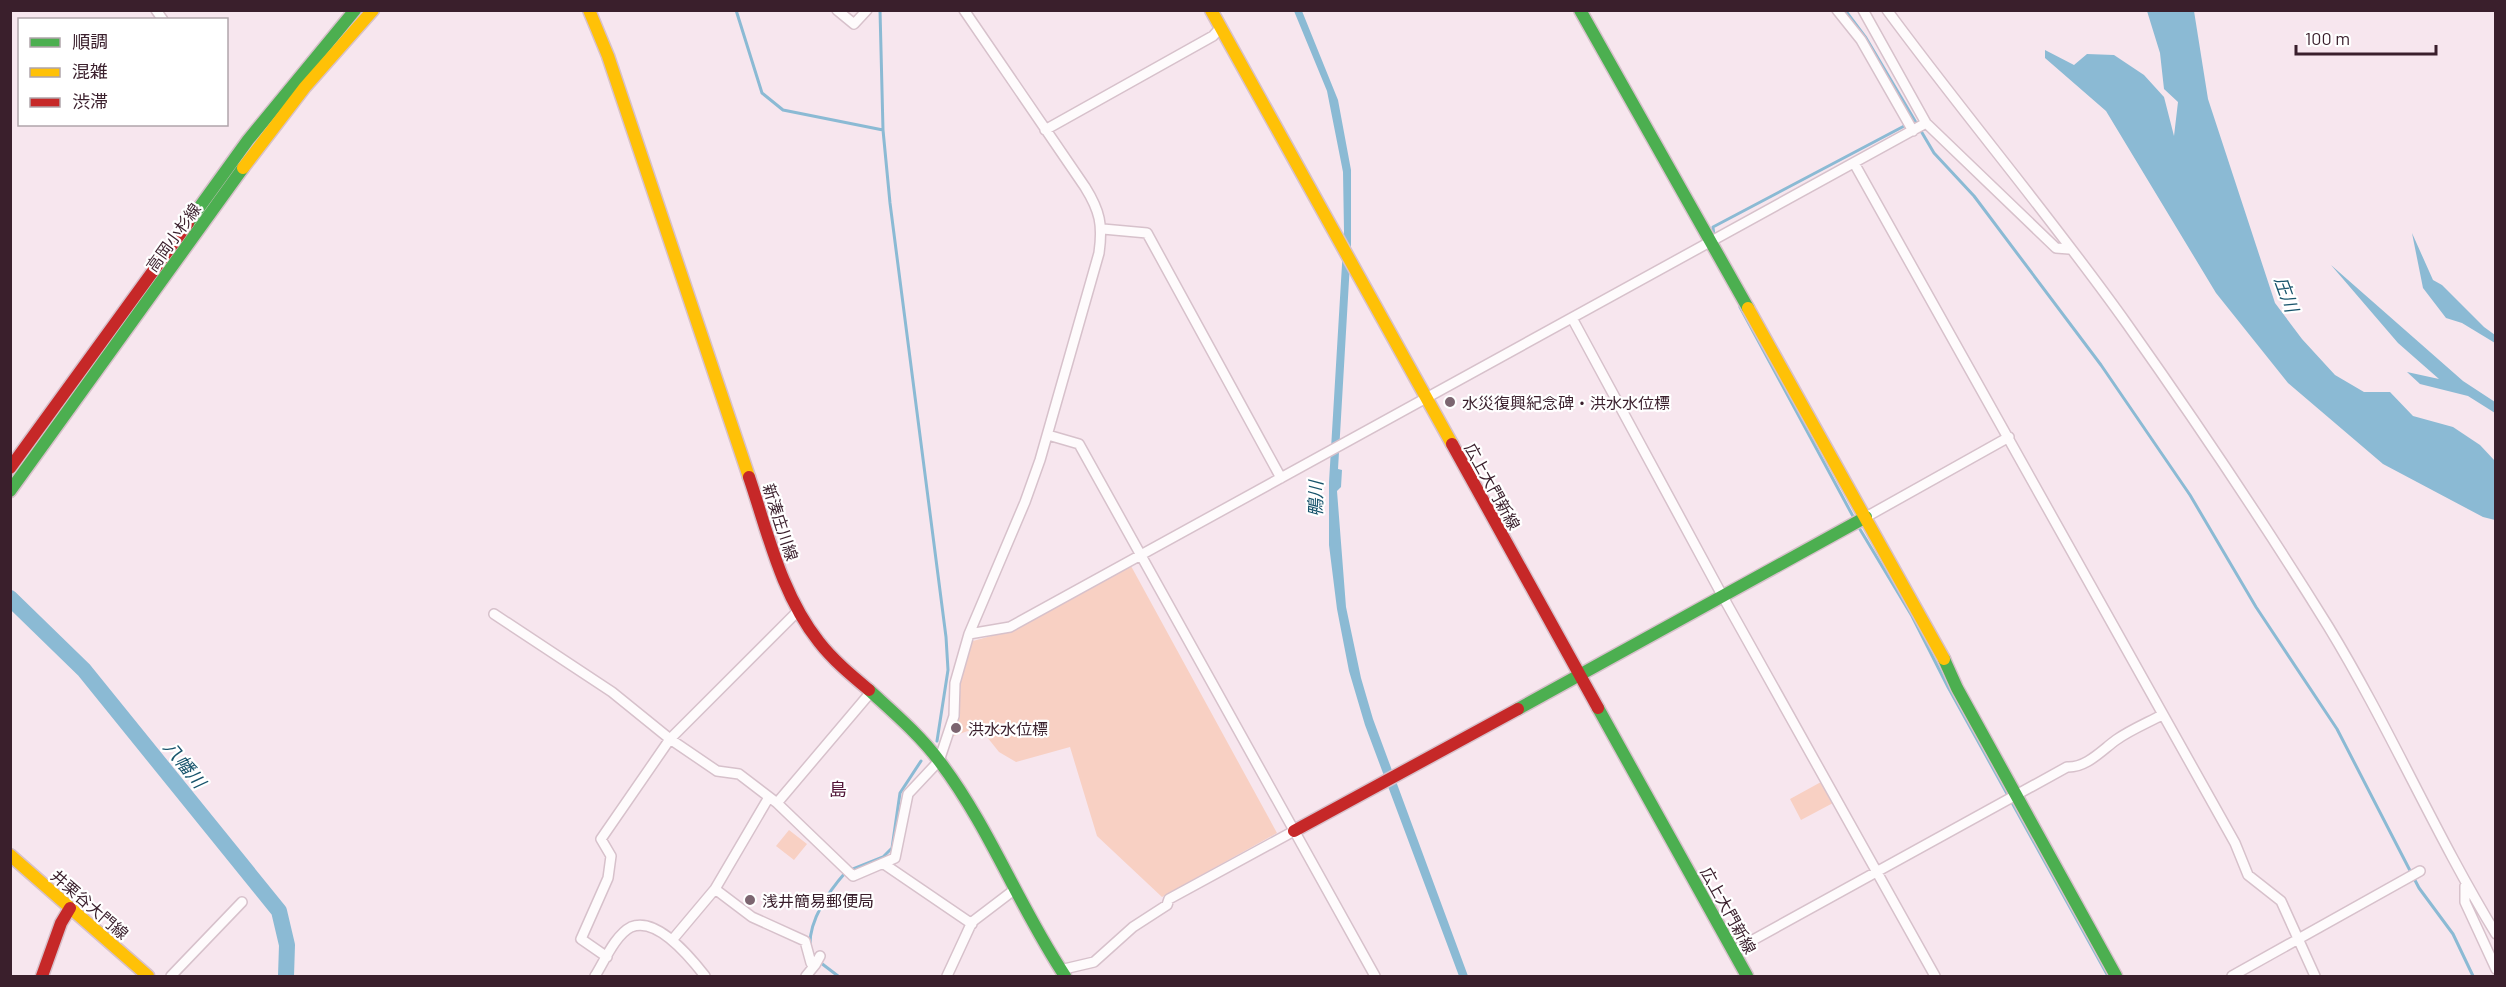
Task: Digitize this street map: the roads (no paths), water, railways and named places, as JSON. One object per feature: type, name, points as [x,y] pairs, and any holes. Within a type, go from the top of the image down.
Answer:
[{"type":"main road","name":"高岡小杉線","points":[[10,468],[249,140],[355,10]]},
{"type":"main road","name":"高岡小杉線","points":[[10,491],[256,151],[305,87],[373,10]]},
{"type":"main road","name":"新湊庄川線","points":[[589,10],[608,56],[688,289],[785,585],[798,611],[826,650],[939,761],[966,800],[1034,931],[1062,973]]},
{"type":"main road","name":"広上大門新線","points":[[1211,10],[1747,976]]},
{"type":"main road","points":[[1580,10],[1936,642],[1957,688],[2116,976]]},
{"type":"main road","points":[[1294,831],[1398,776],[1866,517]]},
{"type":"main road","name":"井栗谷大門線","points":[[10,855],[148,976]]},
{"type":"main road","points":[[42,976],[70,908]]},
{"type":"street","points":[[837,10],[854,24],[867,10]]},
{"type":"street","points":[[494,614],[612,692],[670,739],[717,771],[739,774],[773,800],[854,876],[895,858],[908,794],[939,761],[954,716],[955,683],[969,634],[1025,502],[1048,435],[1100,254],[1102,229],[1095,203],[966,14],[977,10]]},
{"type":"street","points":[[1837,10],[1861,40],[1913,131]]},
{"type":"street","points":[[1863,10],[1926,123],[2056,248],[2069,249]]},
{"type":"street","points":[[1887,10],[2126,322],[2224,465],[2327,626],[2367,694],[2465,883],[2496,934]]},
{"type":"street","points":[[1045,129],[1212,36],[1221,27]]},
{"type":"street","points":[[969,634],[1010,627],[1327,455],[1926,123]]},
{"type":"street","points":[[1854,163],[2235,843],[2248,875],[2281,901],[2315,976]]},
{"type":"street","points":[[1102,229],[1147,233],[1281,478]]},
{"type":"street","points":[[1572,318],[1722,595],[1935,976]]},
{"type":"street","points":[[1048,435],[1079,444],[1375,976]]},
{"type":"street","points":[[1866,517],[2009,437]]},
{"type":"street","points":[[607,957],[581,939],[608,878],[611,856],[601,839],[670,739],[798,611]]},
{"type":"street","points":[[673,939],[715,889],[773,800],[871,692]]},
{"type":"street","points":[[1733,951],[2067,767],[2074,767],[2087,761],[2106,750],[2114,741],[2162,715]]},
{"type":"street","points":[[1062,973],[1094,962],[1133,927],[1167,905],[1169,899],[1294,831]]},
{"type":"street","points":[[884,864],[972,924]]},
{"type":"street","points":[[2232,976],[2420,871]]},
{"type":"street","points":[[2465,883],[2465,902],[2496,969]]},
{"type":"street","points":[[715,889],[752,917],[805,941],[806,950],[818,961],[806,976]]},
{"type":"street","points":[[947,976],[972,924],[1014,890]]},
{"type":"street","points":[[171,976],[242,902]]},
{"type":"street","points":[[595,976],[630,928],[644,924],[673,939],[705,976]]},
{"type":"water","points":[[1294,11],[1302,11],[1338,100],[1351,170],[1351,246],[1338,469],[1342,470],[1341,487],[1337,491],[1346,607],[1361,678],[1373,719],[1468,976],[1459,976],[1365,725],[1349,671],[1337,609],[1329,545],[1329,482],[1344,231],[1343,172],[1327,91]]},
{"type":"water","points":[[2147,11],[2194,11],[2208,99],[2275,303],[2302,339],[2335,375],[2364,392],[2390,392],[2413,416],[2453,427],[2480,445],[2495,461],[2495,520],[2483,517],[2383,464],[2288,383],[2216,293],[2106,111],[2045,58],[2045,50],[2074,65],[2087,54],[2114,55],[2144,75],[2164,97],[2174,136],[2178,102],[2164,89],[2160,53]]},
{"type":"water","points":[[2412,233],[2433,280],[2442,285],[2495,335],[2495,343],[2462,323],[2446,318],[2423,288]]},
{"type":"water","points":[[2331,265],[2463,381],[2495,402],[2495,413],[2468,396],[2420,384],[2407,372],[2439,379],[2398,343]]},
{"type":"waterway","points":[[736,10],[762,93],[783,110],[883,130]]},
{"type":"waterway","points":[[880,10],[883,130],[890,203],[946,637],[948,670],[937,741]]},
{"type":"waterway","points":[[1845,10],[1866,38],[1934,153],[1974,196],[2101,365],[2190,495],[2256,607],[2337,729],[2419,888],[2453,934],[2473,976]]},
{"type":"waterway","points":[[1714,237],[1713,227],[1908,124]]},
{"type":"waterway","points":[[1740,307],[1855,520]]},
{"type":"waterway","points":[[1858,526],[1912,616],[1948,687],[2108,976]]},
{"type":"waterway","name":"八幡川","points":[[10,598],[84,670],[279,911],[287,945],[286,976]]},
{"type":"waterway","points":[[853,869],[883,857],[892,848],[900,793],[921,761]]},
{"type":"waterway","points":[[810,946],[816,916],[845,873]]},
{"type":"waterway","points":[[821,963],[838,976]]},
{"type":"place","name":"水災復興紀念碑・洪水水位標","points":[[1450,402]]},
{"type":"place","name":"洪水水位標","points":[[956,728]]},
{"type":"place","name":"浅井簡易郵便局","points":[[750,900]]},
{"type":"district","name":"島","points":[[838,789]]},
{"type":"water label","name":"庄川","points":[[2287,294]]},
{"type":"water label","name":"鴨川","points":[[1315,499]]}]
